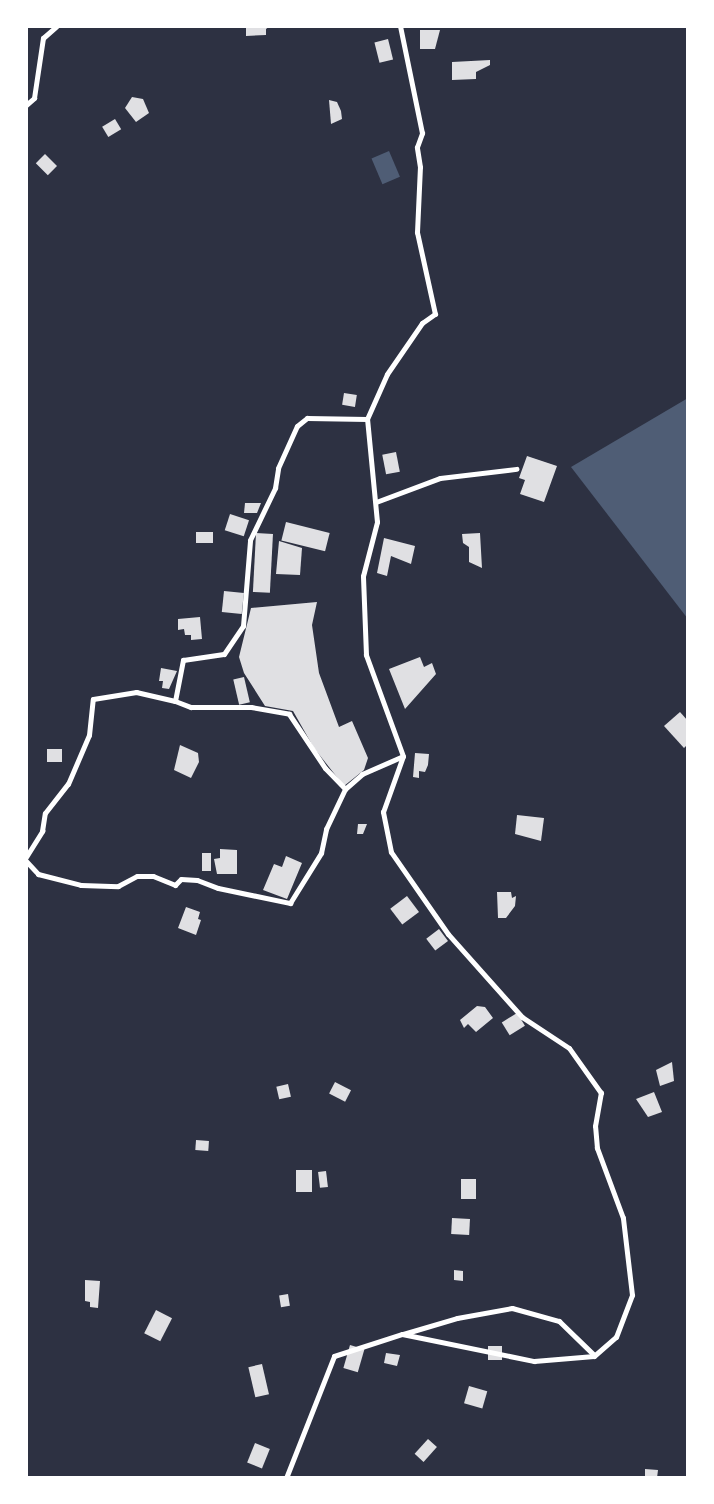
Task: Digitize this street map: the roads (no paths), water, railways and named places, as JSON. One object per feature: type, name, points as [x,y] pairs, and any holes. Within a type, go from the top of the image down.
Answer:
[{"type":"street","points":[[26,105],[34,98],[43,38],[57,26]]},
{"type":"street","points":[[400,26],[422,133],[417,147],[420,167],[417,232],[435,314],[422,323],[387,374],[367,419],[377,522],[363,576],[366,655],[403,756],[383,812],[391,852],[448,934],[522,1017],[569,1048],[601,1093],[595,1126],[597,1148],[623,1218],[632,1295],[616,1337],[594,1356],[534,1361],[402,1334]]},
{"type":"street","points":[[175,701],[183,660],[224,654],[243,626],[250,540],[275,488],[290,435],[307,418],[367,419]]},
{"type":"street","points":[[376,502],[440,478],[516,469]]},
{"type":"street","points":[[345,789],[325,768],[289,714],[251,707],[191,707],[136,692],[93,699],[89,735],[68,784],[45,813],[42,831],[26,859],[38,874],[81,885],[118,886],[137,876],[153,876],[175,885],[181,879],[197,880],[218,888],[290,903],[321,853],[326,829],[345,789],[362,774],[403,756]]},
{"type":"street","points":[[286,1478],[334,1356],[457,1318],[512,1308],[559,1321],[594,1356]]},
{"type":"water","points":[[389,151],[400,177],[382,184],[372,158]]},
{"type":"water","points":[[688,398],[688,619],[571,467]]}]
